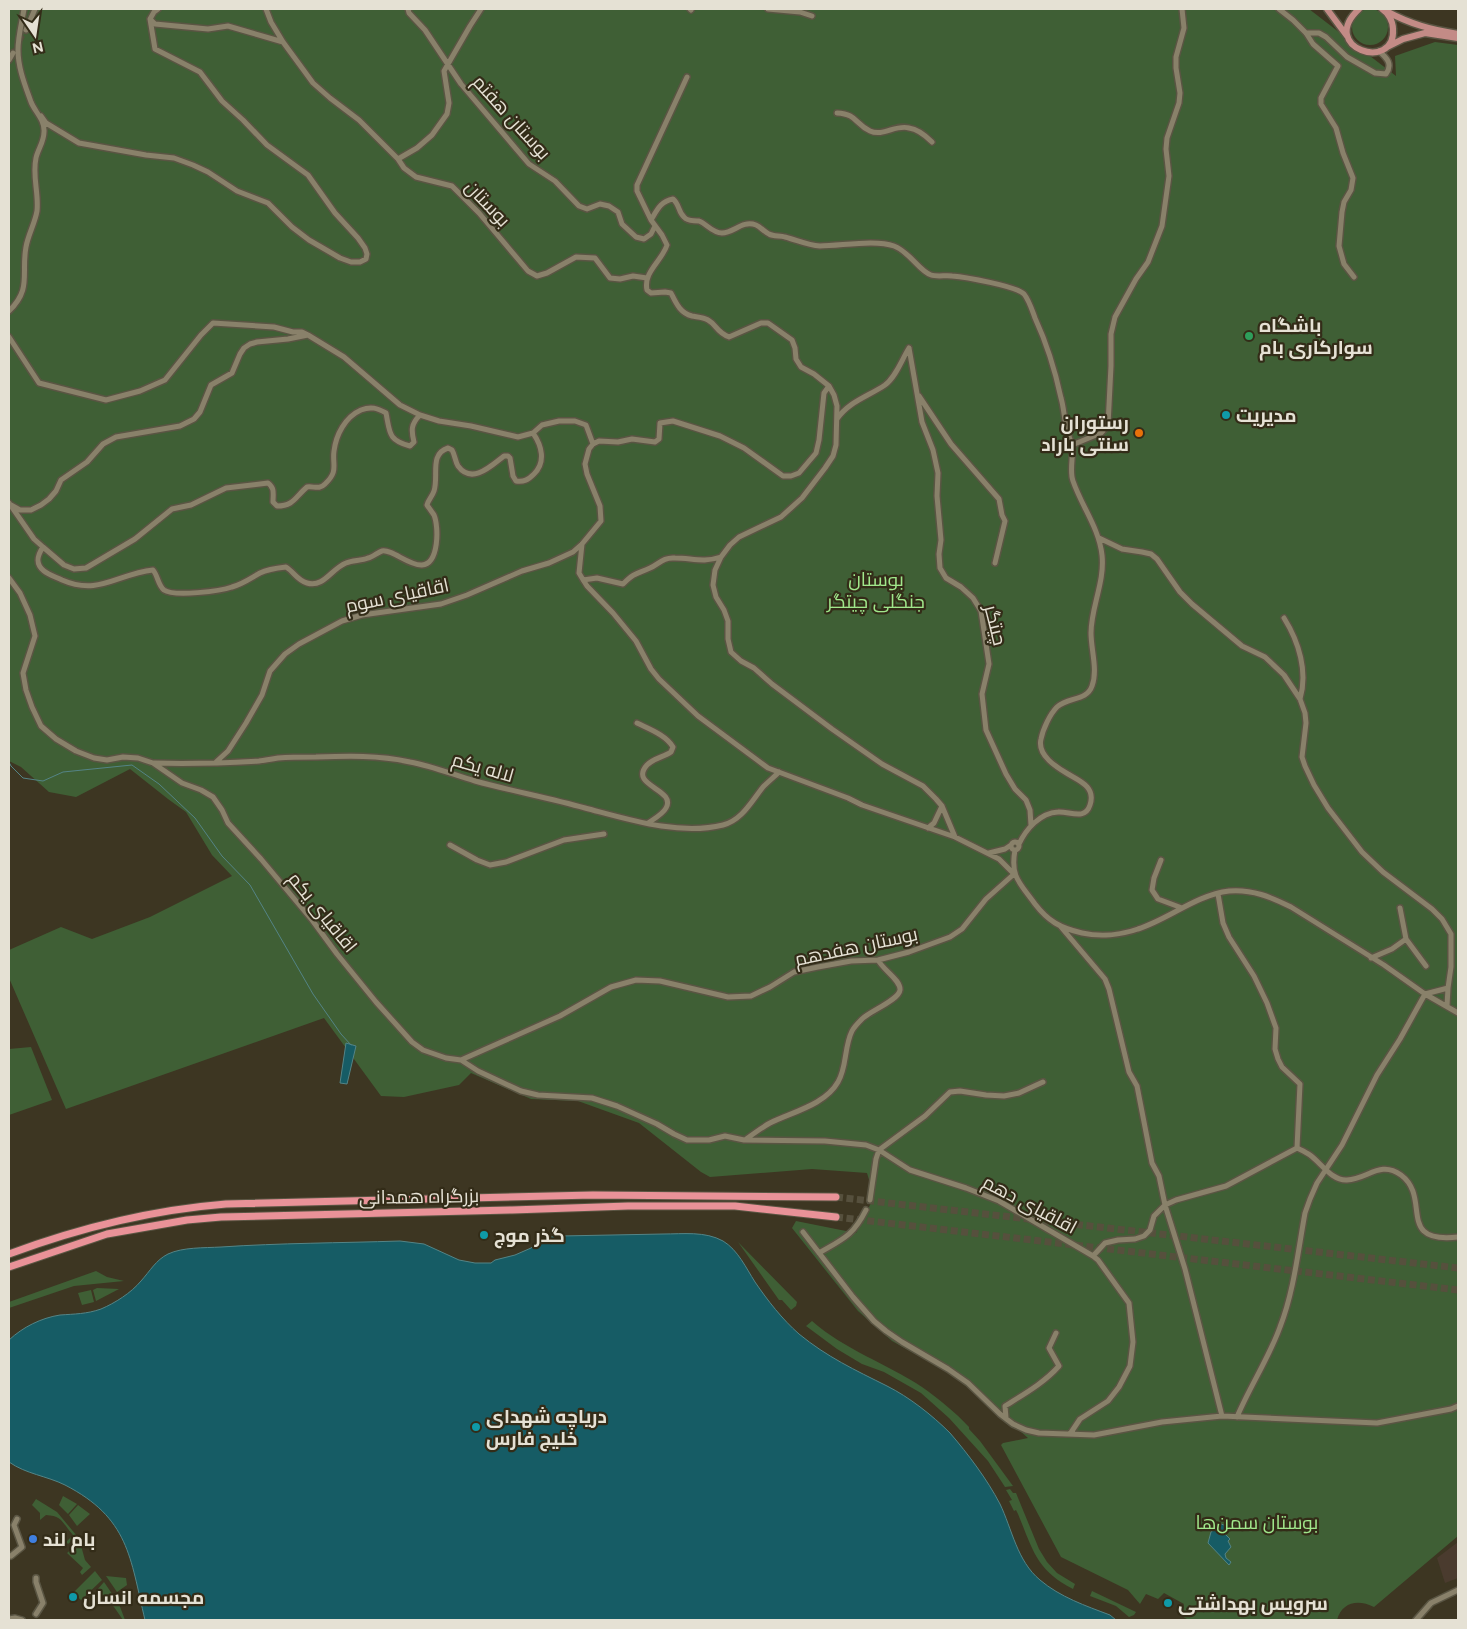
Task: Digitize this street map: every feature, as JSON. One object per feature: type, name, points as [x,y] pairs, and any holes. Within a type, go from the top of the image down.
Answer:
[{"type":"highway","name":"بزرگراه همدانی","points":[[9,1254],[56,1238],[144,1215],[186,1207],[593,1195],[836,1197]]},
{"type":"highway","name":"بزرگراه همدانی","points":[[9,1267],[108,1234],[187,1220],[221,1217],[638,1206],[734,1206],[836,1217]]},
{"type":"main road","points":[[1327,9],[1353,46],[1365,53],[1383,49],[1403,39],[1425,33],[1458,38]]},
{"type":"main road","points":[[1349,39],[1348,26],[1350,20],[1359,9]]},
{"type":"main road","points":[[1383,49],[1393,34],[1393,26],[1384,10]]},
{"type":"main road","points":[[1384,10],[1404,21],[1422,27],[1458,34]]},
{"type":"street","points":[[24,9],[18,51],[19,67],[33,106],[46,123],[79,144],[174,158],[193,165],[238,191],[268,203],[292,227],[309,240],[340,258],[351,262],[360,262],[366,259],[365,248],[335,213],[308,175],[267,145],[222,101],[200,72],[154,49],[150,19],[158,9]]},
{"type":"street","points":[[26,30],[35,9]]},
{"type":"street","name":"بوستان","points":[[266,9],[271,22],[283,42],[313,83],[359,120],[398,159],[404,168],[416,177],[452,186],[479,213],[524,266],[537,276],[547,273],[576,257],[595,258],[610,278],[620,279],[633,276],[647,278]]},
{"type":"street","name":"بوستان هفتم","points":[[408,9],[409,13],[425,30],[447,65],[529,164],[555,181],[579,206],[587,208],[600,204],[609,206],[618,212],[622,224],[636,237],[644,240],[651,234],[655,226]]},
{"type":"street","points":[[398,159],[417,148],[432,135],[448,114],[449,103],[444,71],[481,9]]},
{"type":"street","points":[[768,9],[800,12],[812,16]]},
{"type":"street","points":[[1072,444],[1101,433],[1108,425],[1112,366],[1111,334],[1115,316],[1148,262],[1162,226],[1169,176],[1166,149],[1167,138],[1179,103],[1180,94],[1176,57],[1184,28],[1182,9]]},
{"type":"street","points":[[1279,9],[1293,20],[1306,33],[1313,44],[1338,66],[1321,98],[1321,104],[1336,128],[1353,178],[1351,190],[1344,202],[1339,246],[1344,264],[1354,277]]},
{"type":"street","points":[[150,19],[155,24],[208,29],[228,26],[283,42]]},
{"type":"street","points":[[1306,33],[1319,33],[1326,37],[1347,57],[1375,73],[1386,74],[1390,69],[1390,63],[1383,49]]},
{"type":"street","points":[[9,60],[12,53]]},
{"type":"street","points":[[686,77],[637,185],[637,191],[651,220],[662,234],[667,245],[665,252],[647,278],[647,290],[651,293],[670,293],[681,310],[689,315],[708,320],[720,334],[729,337],[760,323],[768,323],[792,340],[796,359],[801,367],[814,374],[829,386],[837,406],[836,446],[833,456],[802,498],[781,517],[739,537],[721,557],[715,570],[712,585],[728,621],[728,639],[731,652],[741,662],[754,668],[832,729],[882,764],[923,786],[942,806],[955,837]]},
{"type":"street","points":[[837,113],[847,114],[872,132],[881,133],[909,128],[927,137],[932,142]]},
{"type":"street","points":[[9,311],[16,304],[23,290],[26,277],[24,265],[26,247],[37,211],[34,177],[36,157],[44,132],[41,116]]},
{"type":"street","points":[[651,220],[659,207],[668,200],[673,200],[678,203],[684,218],[700,221],[717,233],[729,232],[748,223],[756,225],[769,234],[782,236],[804,244],[820,246],[884,243],[905,251],[931,275],[955,276],[1016,289],[1026,296],[1049,352],[1072,444],[1072,480],[1099,538],[1102,569],[1092,616],[1093,684],[1085,696],[1065,701],[1058,706],[1052,713],[1040,740],[1040,749],[1044,756],[1068,774],[1085,783],[1089,788],[1090,806],[1086,812],[1079,814],[1058,812],[1047,815],[1031,825],[1024,832],[1019,844],[1015,841],[1013,847],[1014,874]]},
{"type":"street","points":[[9,337],[40,383],[106,400],[140,391],[165,380],[213,323],[274,327],[293,332],[302,332],[344,357],[400,405],[439,422],[471,426],[518,437],[533,432],[542,424],[575,420],[586,425],[593,444],[599,441],[618,442],[632,439],[654,442],[659,439],[660,423],[673,421],[720,436],[744,448],[775,472],[784,476],[799,473],[816,453],[824,393],[829,386]]},
{"type":"street","points":[[9,503],[20,510],[32,510],[49,499],[62,480],[87,462],[103,444],[116,437],[180,426],[194,419],[200,412],[211,385],[232,373],[240,354],[250,344],[308,335]]},
{"type":"street","name":"چیتگر","points":[[837,420],[842,412],[851,404],[885,385],[909,348],[922,422],[933,450],[938,473],[937,496],[941,540],[940,568],[946,578],[961,587],[973,598],[981,611],[989,664],[982,694],[986,730],[1006,774],[1015,789],[1026,800],[1030,810],[1031,825]]},
{"type":"street","points":[[918,394],[951,444],[999,499],[1005,521],[995,563]]},
{"type":"street","points":[[9,503],[34,539],[43,547],[64,564],[74,569],[86,568],[134,539],[172,509],[191,505],[226,488],[268,483],[274,491],[273,502],[277,506],[285,506],[292,503],[307,487],[319,488],[327,483],[335,466],[334,453],[340,431],[351,416],[360,410],[378,408],[386,413],[388,432],[402,444],[410,446],[414,442],[412,428],[414,421],[420,415]]},
{"type":"street","points":[[43,547],[37,560],[40,566],[46,573],[65,581],[92,587],[129,575],[153,570],[162,589],[178,593],[231,588],[267,570],[286,567],[300,580],[316,584],[323,582],[336,569],[345,564],[367,559],[382,551],[388,551],[404,560],[422,566],[430,562],[435,555],[434,515],[427,505],[427,501],[434,492],[436,458],[439,453],[448,448],[452,450],[461,469],[473,475],[478,474],[504,456],[508,456],[513,476],[521,482],[527,480],[538,470],[542,461],[539,441],[533,432]]},
{"type":"street","name":"اقاقیای سوم","points":[[216,762],[228,751],[246,723],[262,695],[270,671],[285,654],[299,644],[342,621],[362,615],[441,604],[573,552],[601,521],[600,506],[587,474],[586,455],[593,444]]},
{"type":"street","points":[[1099,538],[1122,549],[1150,554],[1157,559],[1180,592],[1192,604],[1242,646],[1265,657],[1292,686],[1300,699],[1306,723],[1302,757],[1314,785],[1328,808],[1362,852],[1383,872],[1432,909],[1442,919],[1451,934],[1451,968],[1446,1006]]},
{"type":"street","points":[[582,544],[579,573],[583,580],[636,641],[651,669],[659,679],[698,716],[768,768],[862,805],[955,837],[999,859],[1014,874],[1047,918],[1061,927],[1105,979],[1128,1072],[1137,1086],[1152,1162],[1159,1176],[1165,1205],[1185,1269],[1222,1416]]},
{"type":"street","points":[[583,580],[597,578],[623,584],[631,576],[651,568],[665,559],[699,561],[721,557]]},
{"type":"street","name":"اقاقیای یکم","points":[[9,578],[20,593],[30,615],[35,636],[22,673],[29,699],[41,726],[56,739],[76,751],[94,758],[107,760],[123,757],[153,762],[182,783],[213,797],[228,823],[261,859],[312,920],[336,954],[412,1042],[423,1050],[446,1058],[461,1060],[478,1071],[521,1091],[538,1095],[592,1098],[636,1113],[687,1140],[702,1140],[725,1136],[744,1140]]},
{"type":"street","points":[[1284,618],[1291,629],[1303,667],[1304,686],[1300,699]]},
{"type":"street","points":[[637,723],[670,742],[673,747],[671,752],[646,766],[643,772],[648,783],[661,792],[668,802],[663,812],[648,823]]},
{"type":"street","name":"لاله یکم","points":[[153,762],[261,761],[279,758],[367,756],[410,762],[614,817],[663,826],[696,828],[733,822],[744,813],[764,786],[780,772]]},
{"type":"street","points":[[928,828],[934,823],[942,806]]},
{"type":"street","points":[[450,845],[490,865],[506,862],[564,840],[604,834]]},
{"type":"street","points":[[989,853],[1013,847]]},
{"type":"street","points":[[1161,860],[1154,878],[1152,890],[1158,899],[1182,908]]},
{"type":"street","name":"بوستان هفدهم","points":[[461,1060],[560,1016],[611,987],[636,980],[660,981],[728,997],[751,996],[794,972],[851,961],[878,960],[909,952],[950,937],[962,929],[986,899],[1014,874]]},
{"type":"street","points":[[1061,927],[1090,934],[1126,933],[1140,929],[1182,908],[1218,894],[1229,891],[1261,893],[1275,898],[1305,916],[1384,965],[1425,994],[1458,1013]]},
{"type":"street","points":[[1218,894],[1223,923],[1229,937],[1254,976],[1268,1003],[1276,1028],[1275,1049],[1278,1059],[1282,1067],[1300,1084],[1297,1148]]},
{"type":"street","points":[[1400,908],[1406,939],[1426,966]]},
{"type":"street","points":[[1371,958],[1392,949],[1406,939]]},
{"type":"street","points":[[744,1140],[769,1123],[815,1102],[832,1090],[838,1082],[852,1031],[865,1016],[899,993],[899,983],[880,965],[878,960]]},
{"type":"street","points":[[1237,1417],[1247,1394],[1262,1368],[1286,1309],[1305,1213],[1310,1199],[1325,1170],[1342,1145],[1377,1075],[1425,994],[1448,988]]},
{"type":"street","points":[[870,1200],[879,1150],[925,1116],[950,1092],[960,1091],[1004,1096],[1020,1093],[1043,1082]]},
{"type":"street","name":"اقاقیای دهم","points":[[744,1140],[825,1141],[866,1145],[879,1150],[910,1170],[1000,1201],[1098,1260],[1129,1302],[1133,1342],[1130,1366],[1108,1401],[1080,1419],[1070,1434]]},
{"type":"street","points":[[1297,1148],[1311,1155],[1325,1170],[1346,1180],[1357,1178],[1382,1168],[1393,1170],[1409,1183],[1414,1194],[1417,1221],[1424,1232],[1436,1238],[1458,1237]]},
{"type":"street","points":[[1093,1256],[1105,1243],[1144,1236],[1150,1230],[1154,1216],[1165,1205],[1176,1200],[1226,1186],[1297,1148]]},
{"type":"street","points":[[819,1253],[851,1233],[858,1226],[866,1210]]},
{"type":"street","points":[[803,1232],[874,1321],[902,1342],[968,1383],[1006,1418],[1026,1430],[1039,1434],[1094,1435],[1162,1422],[1222,1416],[1377,1423],[1458,1406]]},
{"type":"street","points":[[1006,1418],[1005,1406],[1024,1395],[1059,1366],[1048,1348],[1056,1333]]},
{"type":"street","points":[[11,1556],[22,1547],[14,1525],[17,1519]]},
{"type":"street","points":[[36,1578],[43,1603],[36,1614]]},
{"type":"street","points":[[1416,1620],[1431,1603],[1458,1590]]},
{"type":"street","points":[[9,1619],[22,1620]]},
{"type":"shaded area","points":[[1458,1542],[1458,1578],[1445,1583],[1437,1558]]},
{"type":"green space","name":"بوستان جنگلی چیتگر","points":[[9,9],[1309,9],[1396,76],[1395,56],[1435,42],[1458,45],[1458,1536],[1374,1607],[1362,1603],[1351,1604],[1343,1609],[1337,1620],[1189,1620],[1179,1615],[1184,1604],[1164,1593],[1158,1599],[1146,1594],[1140,1604],[1128,1590],[1061,1557],[1001,1445],[1028,1438],[967,1385],[948,1372],[892,1341],[858,1311],[792,1228],[796,1221],[856,1233],[874,1197],[867,1173],[812,1169],[710,1177],[639,1123],[578,1101],[531,1099],[471,1073],[459,1085],[404,1097],[381,1096],[324,1018],[66,1109],[9,978],[9,950],[61,927],[92,939],[150,917],[232,876],[212,855],[186,812],[130,769],[76,797],[49,792],[21,767],[9,761]]},
{"type":"green space","points":[[1370,9],[1382,15],[1388,27],[1382,39],[1370,45],[1358,39],[1352,27],[1358,15]]},
{"type":"green space","points":[[31,1047],[52,1100],[9,1115],[9,1049]]},
{"type":"green space","points":[[738,1242],[797,1302],[796,1306],[791,1310],[782,1300],[779,1300]]},
{"type":"green space","points":[[96,1271],[107,1277],[124,1281],[74,1286],[9,1308],[9,1302]]},
{"type":"green space","points":[[97,1288],[119,1289],[96,1301],[93,1290]]},
{"type":"green space","points":[[91,1290],[94,1302],[82,1305],[78,1293]]},
{"type":"green space","points":[[812,1321],[838,1340],[908,1378],[947,1406],[969,1427],[1013,1486],[1005,1487],[988,1461],[949,1418],[921,1393],[884,1372],[862,1364],[837,1349],[806,1326]]},
{"type":"green space","points":[[1010,1489],[1013,1493],[1016,1493],[1039,1549],[1047,1562],[1057,1573],[1075,1584],[1073,1589],[1051,1574],[1037,1558],[1018,1514],[1016,1510],[1014,1511],[1009,1501],[1012,1500],[1006,1490]]},
{"type":"green space","points":[[63,1496],[77,1504],[68,1514],[59,1505]]},
{"type":"green space","points":[[36,1499],[57,1512],[77,1536],[68,1544],[66,1542],[73,1535],[62,1521],[56,1517],[46,1515],[40,1520],[40,1513],[32,1505]]},
{"type":"green space","points":[[78,1505],[90,1514],[77,1526],[69,1515]]},
{"type":"green space","points":[[80,1542],[85,1560],[91,1567],[82,1575],[80,1572],[83,1568],[67,1553]]},
{"type":"green space","points":[[95,1571],[102,1580],[81,1600],[73,1593]]},
{"type":"green space","points":[[106,1576],[126,1578],[127,1585],[117,1592]]},
{"type":"green space","points":[[104,1582],[119,1604],[125,1620],[97,1590]]},
{"type":"green space","points":[[1092,1591],[1136,1612],[1129,1617],[1116,1606],[1090,1596]]},
{"type":"water","points":[[346,1043],[356,1046],[347,1084],[340,1083]]},
{"type":"water","name":"دریاچه شهدای خلیج فارس","points":[[701,1234],[723,1241],[737,1254],[770,1303],[799,1334],[852,1369],[904,1395],[936,1420],[957,1441],[989,1485],[1000,1504],[1020,1554],[1032,1572],[1056,1591],[1110,1615],[1116,1620],[145,1620],[130,1558],[123,1541],[102,1511],[65,1485],[22,1469],[9,1462],[9,1340],[26,1327],[46,1318],[91,1312],[112,1304],[132,1290],[160,1259],[168,1254],[194,1248],[400,1241],[424,1244],[459,1260],[491,1263],[531,1248],[545,1238],[560,1236]]},
{"type":"water","points":[[1230,1521],[1231,1523],[1226,1527],[1225,1534],[1230,1539],[1228,1541],[1231,1547],[1225,1554],[1226,1558],[1231,1562],[1229,1565],[1208,1543],[1211,1532],[1221,1524],[1224,1525]]},
{"type":"waterway","points":[[9,660],[9,665]]},
{"type":"waterway","points":[[9,762],[23,778],[43,781],[63,772],[132,765],[159,784],[195,818],[222,856],[250,885],[313,994],[351,1045]]},
{"type":"tunnel","points":[[13,53],[26,30]]},
{"type":"tunnel","points":[[836,1197],[1458,1268]]},
{"type":"tunnel","points":[[836,1217],[1458,1290]]},
{"type":"place","name":"باشگاه سوارکاری بام","points":[[1249,336]]},
{"type":"place","name":"مدیریت","points":[[1226,415]]},
{"type":"place","name":"رستوران سنتی باراد","points":[[1139,433]]},
{"type":"place","name":"گذر موج","points":[[484,1235]]},
{"type":"place","name":"دریاچه شهدای خلیج فارس","points":[[476,1427]]},
{"type":"place","name":"بام لند","points":[[33,1539]]},
{"type":"place","name":"مجسمه انسان","points":[[73,1597]]},
{"type":"place","name":"سرویس بهداشتی","points":[[1168,1603]]},
{"type":"park label","name":"بوستان سمن‌ها","points":[[1257,1522]]}]
